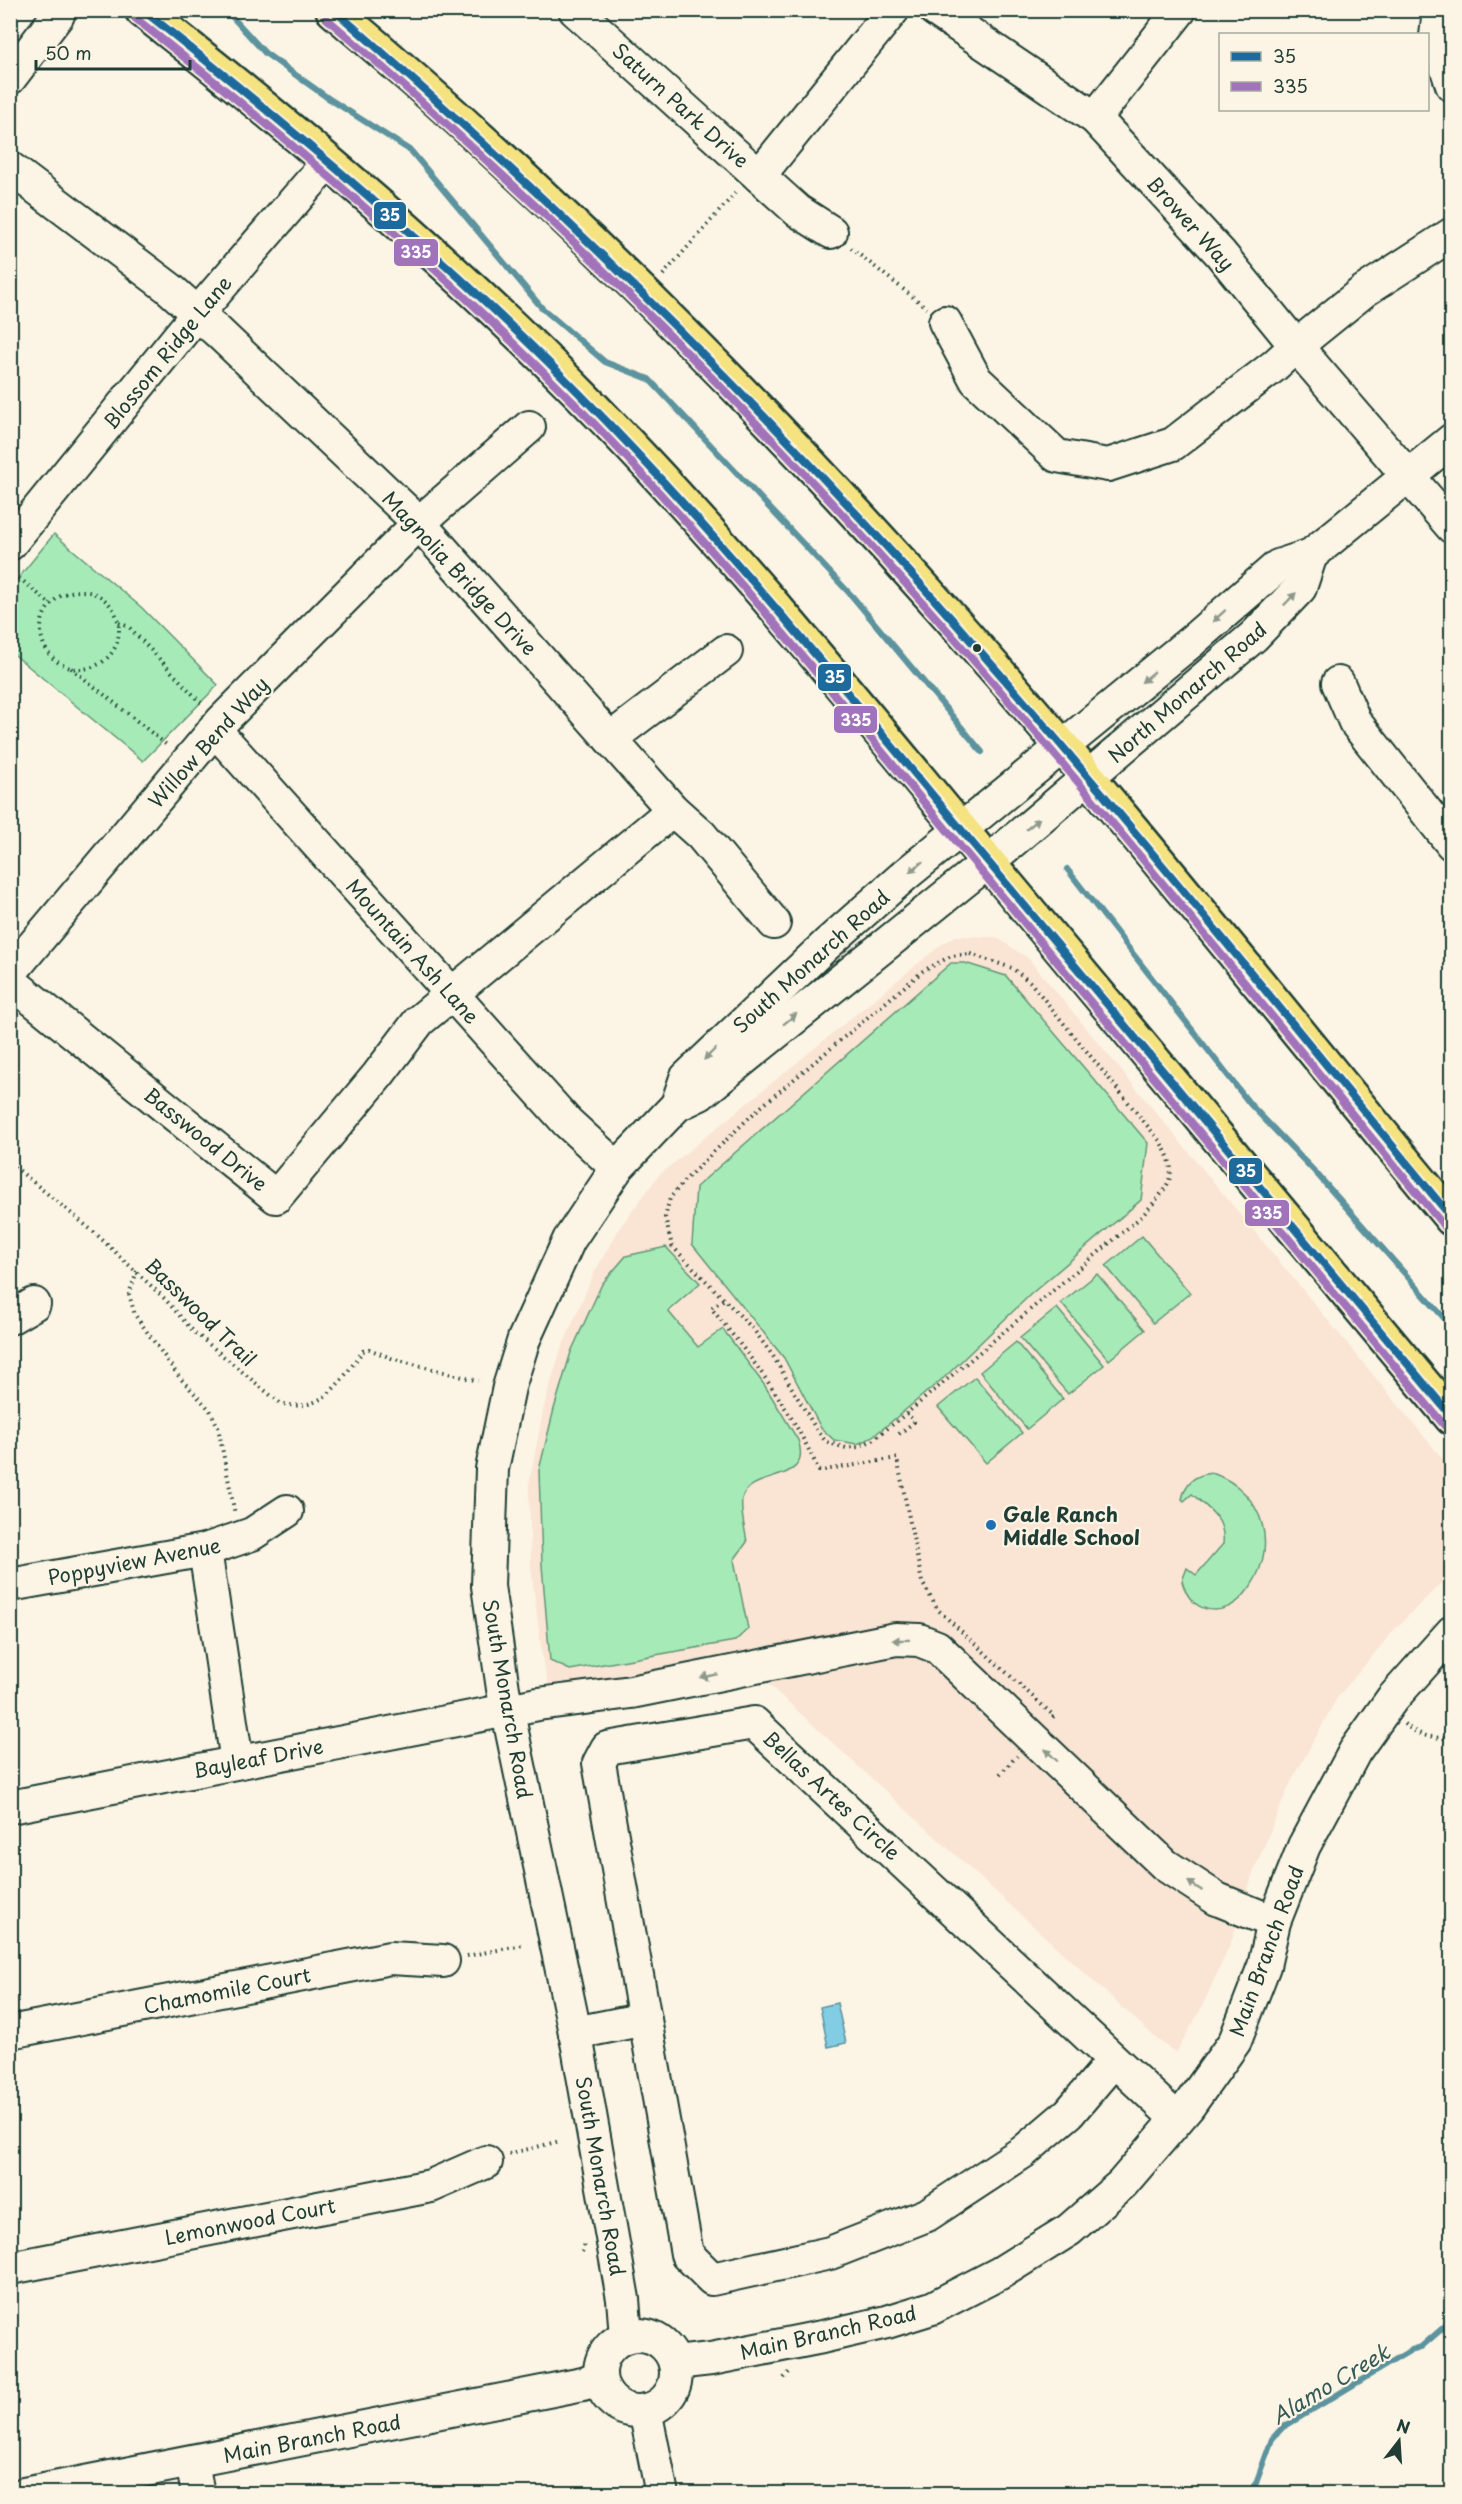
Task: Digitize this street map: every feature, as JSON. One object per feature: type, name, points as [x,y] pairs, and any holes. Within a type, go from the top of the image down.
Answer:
[{"type":"main road","points":[[142,10],[328,162],[441,261],[579,393],[722,546],[1452,1418]]},
{"type":"main road","points":[[333,10],[522,177],[660,311],[806,459],[948,615],[1088,778],[1452,1219]]},
{"type":"street","name":"Saturn Park Drive","points":[[575,10],[798,211],[831,232]]},
{"type":"street","points":[[757,174],[893,10]]},
{"type":"street","name":"Brower Way","points":[[935,10],[1095,118],[1220,253],[1296,346],[1452,527]]},
{"type":"street","points":[[1095,118],[1180,10]]},
{"type":"street","points":[[1439,10],[1436,36],[1452,85]]},
{"type":"street","points":[[10,78],[58,15]]},
{"type":"street","name":"Blossom Ridge Lane","points":[[10,544],[298,193],[328,162]]},
{"type":"street","name":"Magnolia Bridge Drive","points":[[10,168],[169,288],[419,523],[673,810],[701,835],[774,923]]},
{"type":"street","points":[[945,322],[976,380],[1057,456],[1108,465],[1173,444],[1274,366],[1364,291],[1452,234]]},
{"type":"street","name":"Willow Bend Way","points":[[10,973],[218,726],[419,523],[529,427]]},
{"type":"street","name":"North Monarch Road","points":[[962,830],[1278,566],[1311,555],[1452,440]]},
{"type":"street","name":"North Monarch Road","points":[[988,862],[1254,636],[1300,588],[1311,555]]},
{"type":"street","points":[[610,739],[726,651]]},
{"type":"street","points":[[1338,683],[1355,722],[1450,839]]},
{"type":"street","name":"Mountain Ash Lane","points":[[218,726],[451,994],[567,1122],[617,1168]]},
{"type":"street","points":[[451,994],[673,810]]},
{"type":"street","name":"South Monarch Road","points":[[677,1105],[686,1078],[706,1057],[827,944],[962,830]]},
{"type":"street","name":"South Monarch Road","points":[[626,2336],[623,2299],[575,2032],[507,1712],[488,1586],[490,1491],[497,1437],[509,1387],[540,1300],[569,1240],[617,1168],[677,1105],[700,1094],[988,862]]},
{"type":"street","name":"Basswood Drive","points":[[10,981],[276,1197],[378,1075],[419,1021],[451,994]]},
{"type":"street","name":"Poppyview Avenue","points":[[10,1585],[205,1550],[252,1534],[287,1511]]},
{"type":"street","points":[[205,1550],[237,1762]]},
{"type":"street","name":"Main Branch Road","points":[[675,2363],[711,2359],[822,2337],[887,2322],[932,2308],[1000,2273],[1069,2230],[1122,2184],[1177,2119],[1235,2041],[1264,1966],[1274,1922],[1304,1846],[1355,1751],[1385,1709],[1452,1632]]},
{"type":"street","name":"Bayleaf Drive","points":[[10,1808],[237,1762],[507,1712],[538,1704],[631,1692],[896,1639],[920,1640],[938,1647],[1166,1865],[1217,1899],[1274,1922]]},
{"type":"street","name":"Bellas Artes Circle","points":[[1114,2060],[1069,2113],[1023,2152],[927,2216],[831,2253],[712,2279],[687,2254],[599,1763],[606,1749],[754,1723],[1114,2060],[1177,2119]]},
{"type":"street","name":"Chamomile Court","points":[[10,2032],[390,1958],[443,1961]]},
{"type":"street","points":[[575,2032],[645,2019]]},
{"type":"street","name":"Lemonwood Court","points":[[10,2268],[431,2186],[486,2162]]},
{"type":"street","points":[[646,2335],[656,2339],[664,2345],[675,2363],[675,2378],[670,2392],[659,2404],[645,2410],[628,2409],[612,2401],[600,2378],[603,2357],[608,2348],[626,2336],[646,2335]]},
{"type":"street","name":"Main Branch Road","points":[[24,2493],[583,2384],[600,2378]]},
{"type":"street","points":[[645,2410],[662,2493]]},
{"type":"street","points":[[192,2462],[198,2493]]},
{"type":"path","points":[[663,275],[757,174]]},
{"type":"path","points":[[831,232],[945,322]]},
{"type":"path","points":[[10,570],[50,604]]},
{"type":"path","points":[[81,591],[98,595],[112,607],[119,623],[118,640],[110,656],[96,666],[78,670],[61,665],[48,654],[41,638],[41,620],[50,604],[64,594],[81,591]]},
{"type":"path","points":[[119,623],[129,627],[218,726]]},
{"type":"path","points":[[71,667],[188,761]]},
{"type":"path","points":[[970,954],[1012,968],[1030,982],[1169,1155],[1173,1175],[1166,1188],[1142,1216],[908,1413],[873,1440],[858,1447],[846,1448],[826,1442],[773,1356],[753,1329],[723,1300],[672,1246],[665,1217],[670,1198],[684,1180],[756,1111],[923,971],[951,957],[970,954]]},
{"type":"path","name":"Basswood Trail","points":[[10,1163],[137,1271],[193,1331],[280,1404],[294,1407],[310,1405],[329,1394],[363,1351],[369,1349],[391,1358],[478,1381]]},
{"type":"path","points":[[137,1271],[129,1294],[135,1315],[180,1378],[210,1410],[218,1427],[232,1496],[237,1539]]},
{"type":"path","points":[[723,1300],[711,1308],[764,1373],[804,1438],[819,1471],[897,1458],[922,1582],[938,1610],[1054,1716]]},
{"type":"path","points":[[899,1434],[914,1422],[908,1413]]},
{"type":"path","points":[[1385,1709],[1420,1736],[1434,1739],[1452,1738]]},
{"type":"path","points":[[443,1961],[523,1945]]},
{"type":"path","points":[[486,2162],[524,2149],[560,2141]]},
{"type":"shaded area","name":"Gale Ranch Middle School","points":[[956,936],[996,937],[1029,959],[1451,1469],[1451,1573],[1394,1630],[1337,1698],[1290,1784],[1254,1870],[1231,1942],[1201,2009],[1176,2053],[1158,2040],[766,1682],[559,1720],[543,1664],[531,1566],[529,1484],[544,1406],[560,1352],[594,1273],[621,1226],[659,1175],[942,944]]},
{"type":"green space","points":[[54,534],[141,607],[218,685],[143,761],[11,652],[11,587]]},
{"type":"green space","points":[[951,963],[965,963],[1006,976],[1148,1143],[1141,1200],[1031,1294],[947,1375],[885,1427],[857,1444],[834,1440],[821,1428],[784,1358],[692,1244],[696,1187]]},
{"type":"green space","points":[[1142,1236],[1190,1293],[1153,1323],[1106,1266]]},
{"type":"green space","points":[[666,1247],[700,1283],[668,1311],[698,1347],[723,1329],[765,1386],[798,1440],[800,1455],[797,1465],[779,1476],[756,1483],[747,1489],[742,1499],[747,1542],[734,1560],[748,1629],[735,1641],[570,1670],[550,1661],[542,1565],[539,1470],[571,1352],[602,1284],[626,1256]]},
{"type":"green space","points":[[1097,1274],[1145,1330],[1109,1360],[1061,1303]]},
{"type":"green space","points":[[1057,1308],[1104,1365],[1068,1394],[1020,1338]]},
{"type":"green space","points":[[1016,1342],[1063,1399],[1027,1429],[980,1372]]},
{"type":"green space","points":[[975,1377],[1022,1433],[986,1463],[938,1407]]},
{"type":"green space","points":[[1212,1473],[1245,1493],[1262,1524],[1265,1542],[1256,1578],[1244,1595],[1227,1608],[1217,1610],[1200,1606],[1192,1600],[1182,1581],[1187,1568],[1196,1575],[1223,1544],[1222,1528],[1215,1515],[1192,1494],[1184,1501],[1182,1499],[1192,1480]]},
{"type":"water","points":[[837,2003],[846,2043],[828,2047],[820,2007]]},
{"type":"waterway","points":[[226,10],[265,53],[328,98],[411,151],[542,308],[605,362],[649,379],[852,596],[982,752]]},
{"type":"waterway","points":[[1067,869],[1250,1104],[1316,1173],[1452,1327]]},
{"type":"waterway","name":"Alamo Creek","points":[[1252,2494],[1272,2439],[1282,2428],[1411,2350],[1421,2347],[1452,2320]]},
{"type":"transit line","name":"35","points":[[143,10],[256,101],[421,243],[527,342],[631,447],[732,558],[830,672],[1452,1417]]},
{"type":"transit line","name":"35","points":[[334,10],[475,135],[612,264],[745,397],[875,534],[1024,701],[1096,786],[1452,1218]]},
{"type":"transit line","name":"335","points":[[135,18],[248,109],[414,251],[520,350],[624,455],[725,566],[822,680],[1444,1425]]},
{"type":"transit line","name":"335","points":[[326,18],[467,143],[605,272],[738,405],[868,542],[943,625],[1088,794],[1444,1226]]},
{"type":"place","name":"Gale Ranch Middle School","points":[[991,1525]]}]
